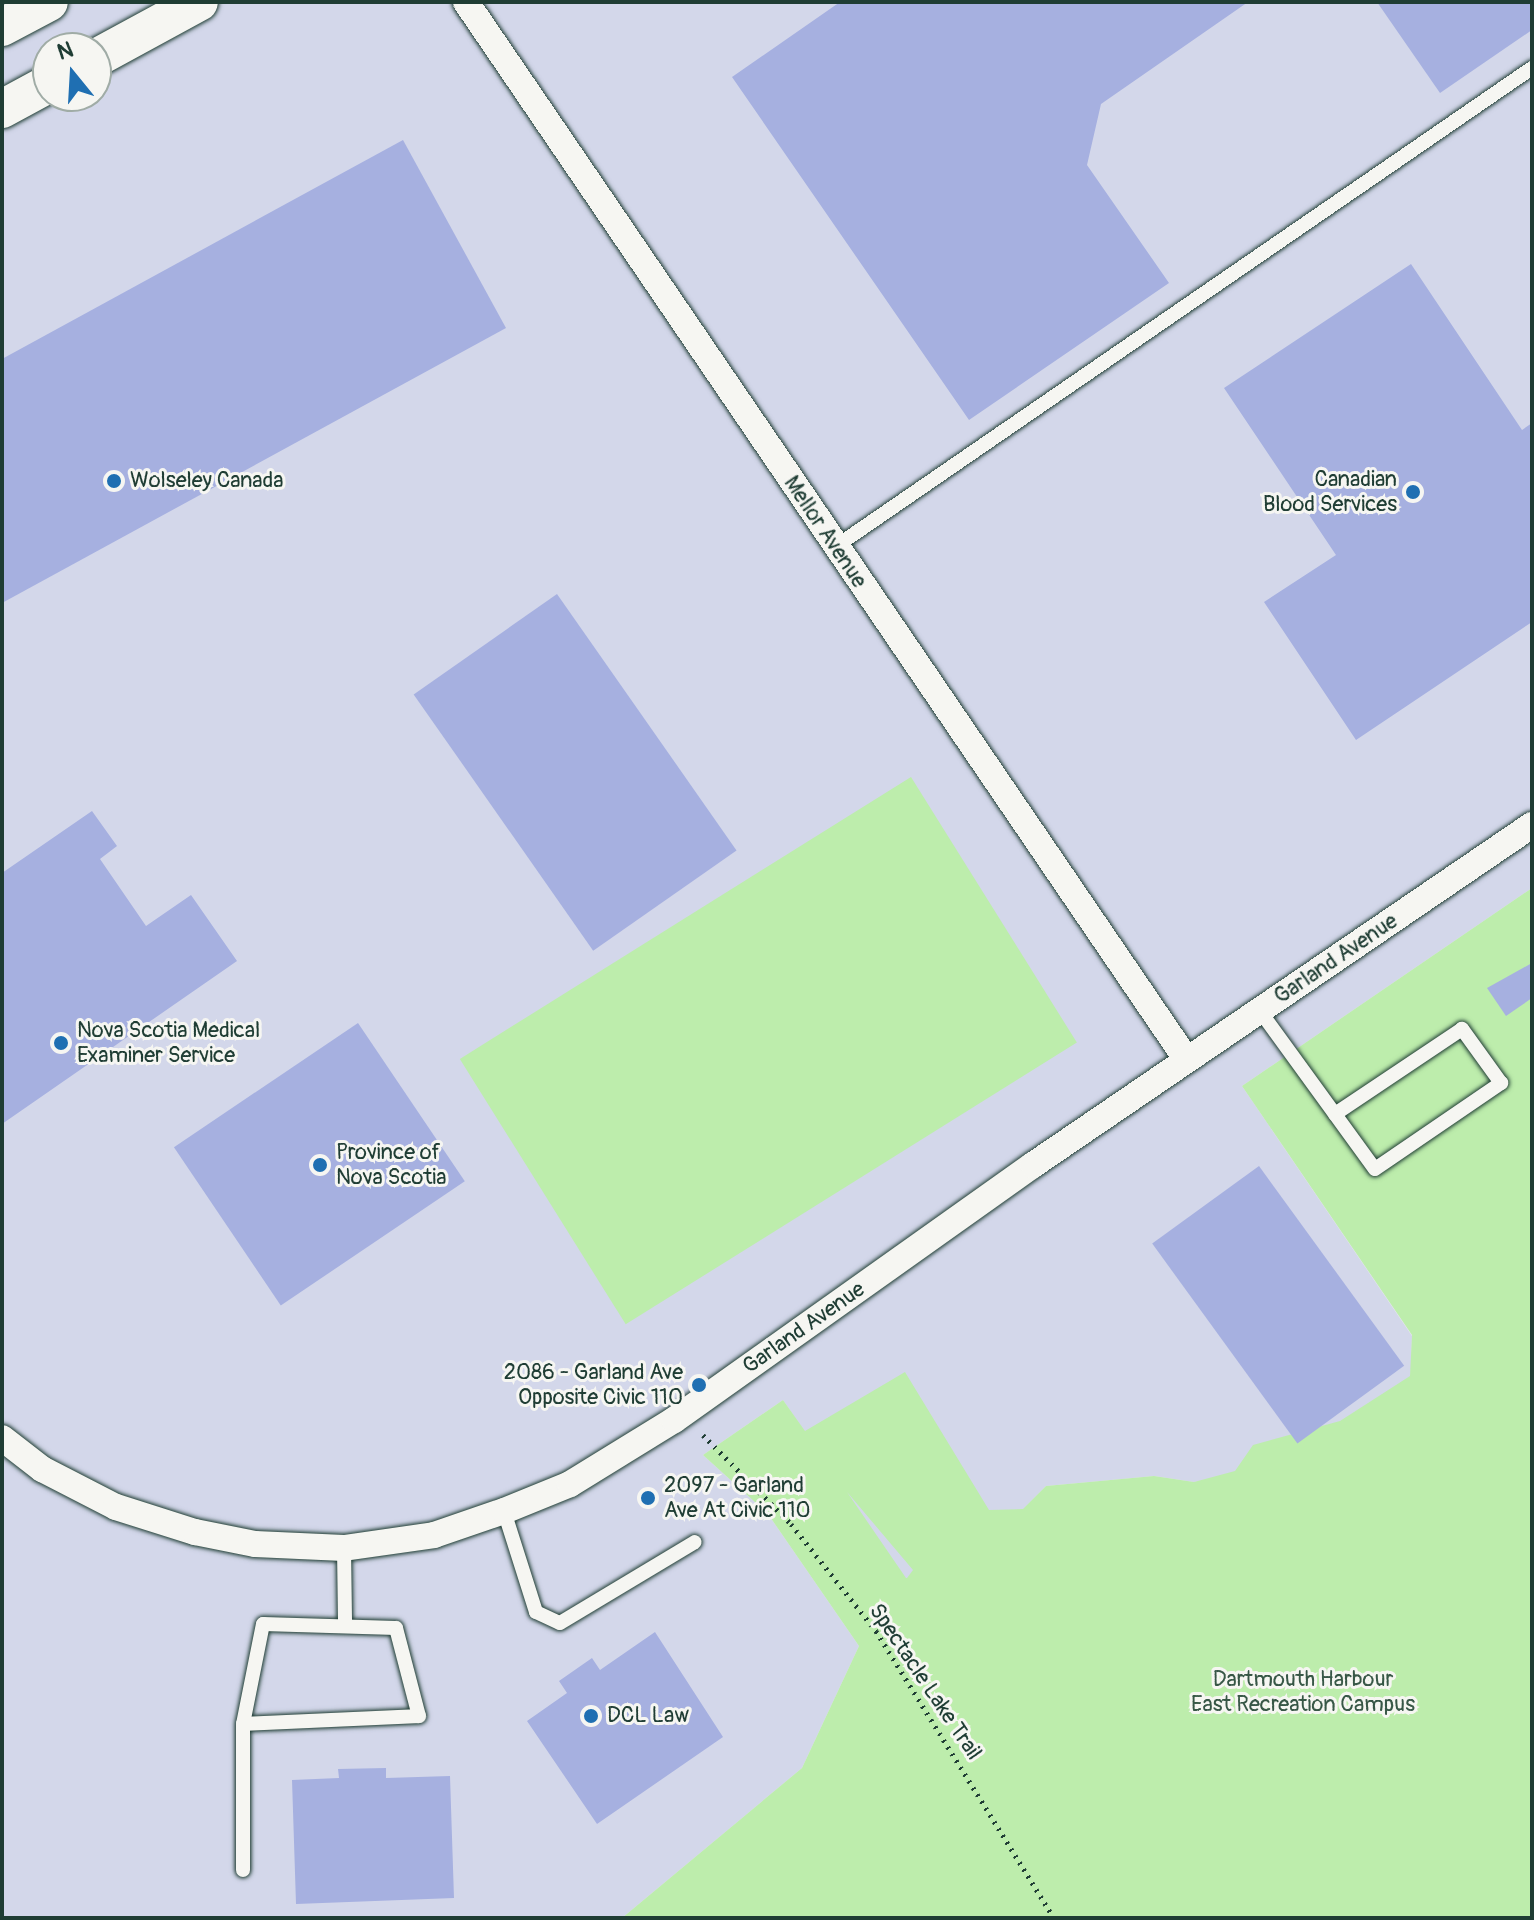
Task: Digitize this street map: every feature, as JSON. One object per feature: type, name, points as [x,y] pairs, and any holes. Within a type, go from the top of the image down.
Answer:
[{"type":"main road","points":[[2,27],[49,2]]},
{"type":"main road","points":[[112,49],[199,2]]},
{"type":"main road","points":[[2,109],[32,93]]},
{"type":"street","name":"Mellor Avenue","points":[[466,2],[1187,1060]]},
{"type":"street","name":"Garland Avenue","points":[[2,1438],[42,1469],[116,1507],[195,1532],[255,1544],[344,1548],[434,1535],[504,1511],[570,1484],[674,1420],[1187,1060],[1532,825]]},
{"type":"lane","points":[[835,547],[1532,68]]},
{"type":"lane","points":[[1260,1011],[1375,1169],[1501,1083],[1462,1029],[1335,1114]]},
{"type":"lane","points":[[504,1511],[536,1612],[560,1623],[695,1542]]},
{"type":"lane","points":[[344,1548],[345,1624]]},
{"type":"lane","points":[[243,1724],[419,1716],[396,1628],[345,1624],[263,1624],[243,1724],[243,1870]]},
{"type":"path","name":"Spectacle Lake Trail","points":[[674,1420],[707,1437],[791,1524],[876,1631],[1054,1918]]},
{"type":"shaded area","points":[[2,2],[1532,2],[1532,888],[1242,1086],[1412,1336],[1410,1401],[1230,1477],[1194,1482],[1154,1476],[1046,1486],[999,1534],[906,1579],[783,1400],[703,1455],[768,1514],[859,1646],[802,1768],[622,1918],[2,1918]]},
{"type":"green space","points":[[911,777],[1077,1042],[626,1324],[460,1059]]},
{"type":"green space","name":"Dartmouth Harbour East Recreation Campus","points":[[1532,888],[1532,1918],[622,1918],[802,1768],[859,1646],[768,1514],[703,1455],[783,1400],[805,1431],[905,1372],[989,1510],[1023,1509],[1046,1486],[1154,1476],[1194,1482],[1235,1471],[1253,1445],[1340,1421],[1410,1376],[1412,1335],[1242,1086]],"holes":[[[847,1492],[913,1570],[906,1578]]]},
{"type":"building","points":[[840,2],[1248,2],[1101,104],[1087,165],[1169,283],[969,420],[732,77]]},
{"type":"building","points":[[1377,2],[1532,2],[1532,30],[1440,93]]},
{"type":"building","name":"Wolseley Canada","points":[[403,140],[506,328],[2,603],[2,359]]},
{"type":"building","name":"Canadian Blood Services","points":[[1411,264],[1522,430],[1532,423],[1532,622],[1356,740],[1264,602],[1336,555],[1224,388]]},
{"type":"building","points":[[557,594],[737,850],[593,951],[414,694]]},
{"type":"building","name":"Nova Scotia Medical Examiner Service","points":[[92,811],[117,846],[100,859],[146,926],[191,895],[237,961],[2,1124],[2,873]]},
{"type":"building","points":[[1532,963],[1532,998],[1506,1016],[1487,988]]},
{"type":"building","name":"Province of Nova Scotia","points":[[358,1023],[465,1181],[281,1305],[174,1147]]},
{"type":"building","points":[[1259,1166],[1404,1366],[1297,1443],[1152,1244]]},
{"type":"building","points":[[655,1632],[723,1737],[597,1824],[527,1721],[567,1693],[559,1681],[592,1658],[600,1670]]},
{"type":"building","points":[[386,1768],[386,1778],[450,1776],[454,1898],[296,1904],[292,1780],[339,1778],[338,1769]]},
{"type":"place","name":"Wolseley Canada","points":[[114,481]]},
{"type":"place","name":"Canadian Blood Services","points":[[1413,492]]},
{"type":"place","name":"Nova Scotia Medical Examiner Service","points":[[61,1043]]},
{"type":"place","name":"Province of Nova Scotia","points":[[320,1165]]},
{"type":"place","name":"2086 - Garland Ave Opposite Civic 110","points":[[699,1385]]},
{"type":"place","name":"2097 - Garland Ave At Civic 110","points":[[648,1498]]},
{"type":"place","name":"DCL Law","points":[[591,1716]]}]
